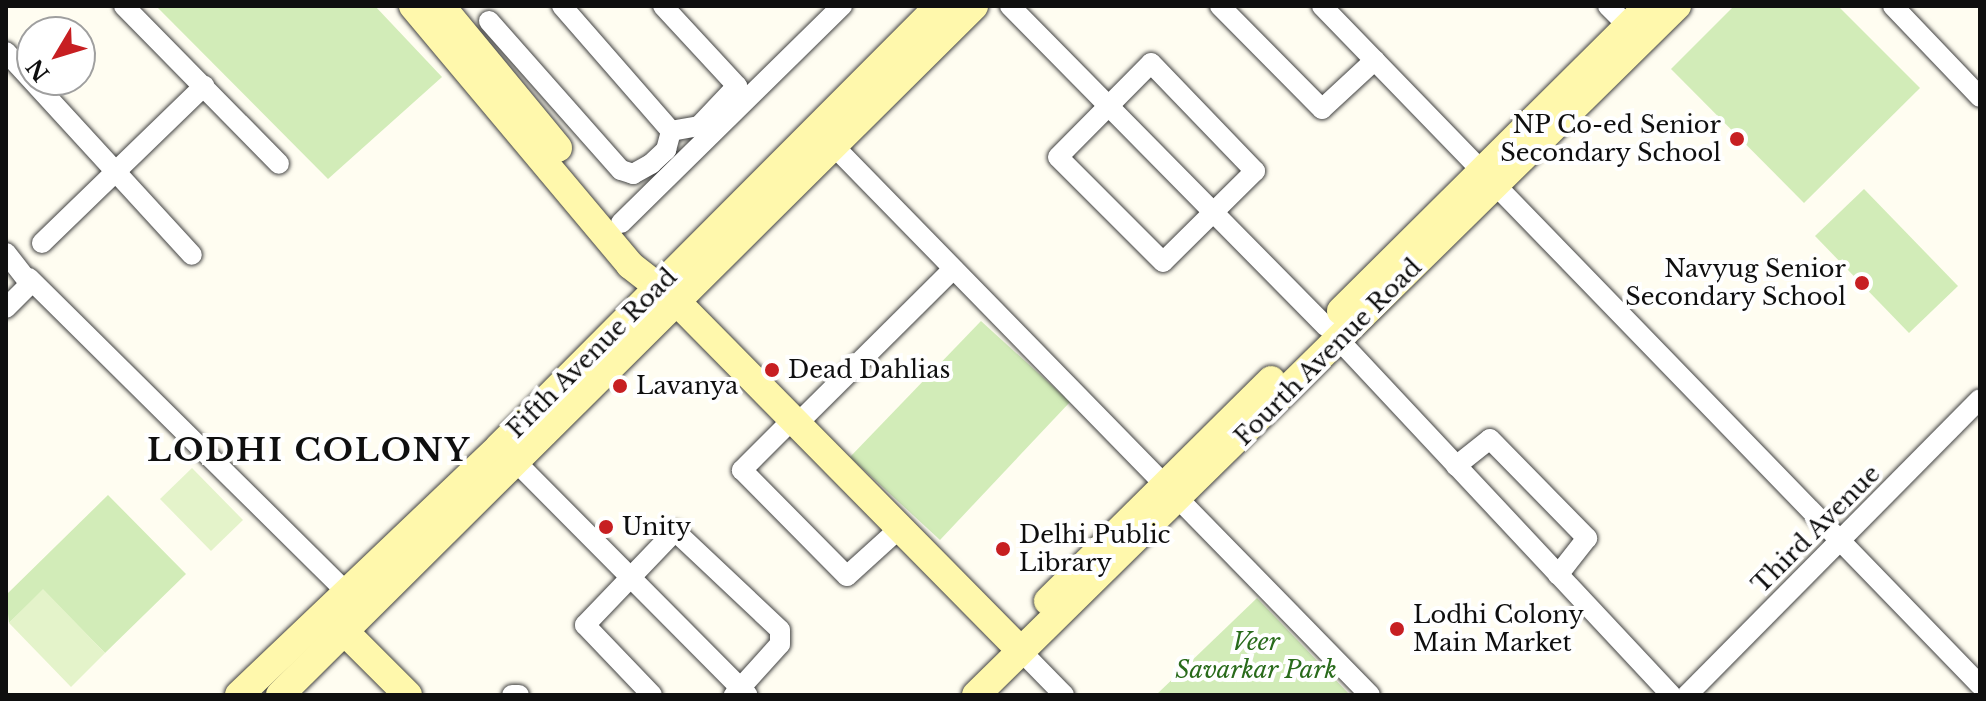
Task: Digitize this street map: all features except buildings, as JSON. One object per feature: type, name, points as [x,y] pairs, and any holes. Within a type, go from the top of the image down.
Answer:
[{"type":"street","points":[[124,6],[279,164]]},
{"type":"street","points":[[413,6],[471,38],[621,170],[633,174],[651,164],[666,150],[671,131]]},
{"type":"street","points":[[441,6],[471,38],[644,251],[662,286]]},
{"type":"street","points":[[471,38],[504,6]]},
{"type":"street","points":[[562,6],[671,131]]},
{"type":"street","points":[[663,6],[737,86],[699,126],[671,131]]},
{"type":"street","points":[[621,223],[842,6]]},
{"type":"street","name":"Fifth Avenue Road","points":[[826,139],[939,6]]},
{"type":"street","name":"Fifth Avenue Road","points":[[239,695],[662,286],[974,6]]},
{"type":"street","points":[[1010,6],[1332,333],[1671,695]]},
{"type":"street","points":[[1220,6],[1322,109],[1375,60]]},
{"type":"street","points":[[1322,6],[1980,685]]},
{"type":"street","name":"Fourth Avenue Road","points":[[954,695],[1015,644],[1491,177],[1677,6]]},
{"type":"street","points":[[1893,6],[1980,97]]},
{"type":"street","name":"Fourth Avenue Road","points":[[1491,177],[1628,13]]},
{"type":"street","points":[[471,38],[630,265],[662,286],[1064,695]]},
{"type":"street","points":[[6,52],[192,255]]},
{"type":"street","points":[[1151,63],[1255,171],[1216,214],[1163,262],[1058,157],[1108,106],[1151,63]]},
{"type":"street","points":[[42,243],[204,86]]},
{"type":"street","points":[[826,139],[952,270],[1174,491],[1370,695]]},
{"type":"street","points":[[6,253],[345,591]]},
{"type":"street","points":[[900,528],[847,576],[742,470],[952,270]]},
{"type":"street","points":[[6,308],[29,278]]},
{"type":"street","name":"Fifth Avenue Road","points":[[280,695],[515,461],[662,286]]},
{"type":"street","name":"Third Avenue","points":[[1687,695],[1980,399]]},
{"type":"street","points":[[1456,466],[1490,439],[1587,538],[1558,575]]},
{"type":"street","points":[[515,461],[628,574],[741,693],[780,644],[780,630],[679,532],[628,574],[585,625],[652,695]]},
{"type":"street","points":[[324,611],[408,695]]},
{"type":"street","name":"Fourth Avenue Road","points":[[976,695],[1015,644]]},
{"type":"street","points":[[512,695],[519,695]]},
{"type":"green space","points":[[156,6],[375,6],[442,77],[328,179]]},
{"type":"green space","points":[[1734,6],[1838,6],[1920,88],[1804,203],[1671,69]]},
{"type":"green space","points":[[1864,189],[1958,286],[1909,333],[1815,236]]},
{"type":"green space","points":[[981,321],[1070,402],[940,540],[850,457]]},
{"type":"green space","points":[[192,468],[243,520],[211,551],[160,499]]},
{"type":"green space","points":[[108,495],[186,574],[105,653],[43,590],[9,623],[6,595]]},
{"type":"green space","points":[[43,589],[105,653],[71,687],[9,623]]},
{"type":"green space","name":"Veer Savarkar Park","points":[[1257,598],[1350,695],[1156,695]]},
{"type":"place","name":"NP Co-ed Senior Secondary School","points":[[1737,139]]},
{"type":"place","name":"Navyug Senior Secondary School","points":[[1862,283]]},
{"type":"place","name":"Dead Dahlias","points":[[772,370]]},
{"type":"place","name":"Lavanya","points":[[620,386]]},
{"type":"place","name":"Unity","points":[[606,527]]},
{"type":"place","name":"Delhi Public Library","points":[[1003,549]]},
{"type":"place","name":"Lodhi Colony Main Market","points":[[1397,629]]},
{"type":"district","name":"LODHI COLONY","points":[[309,450]]}]
